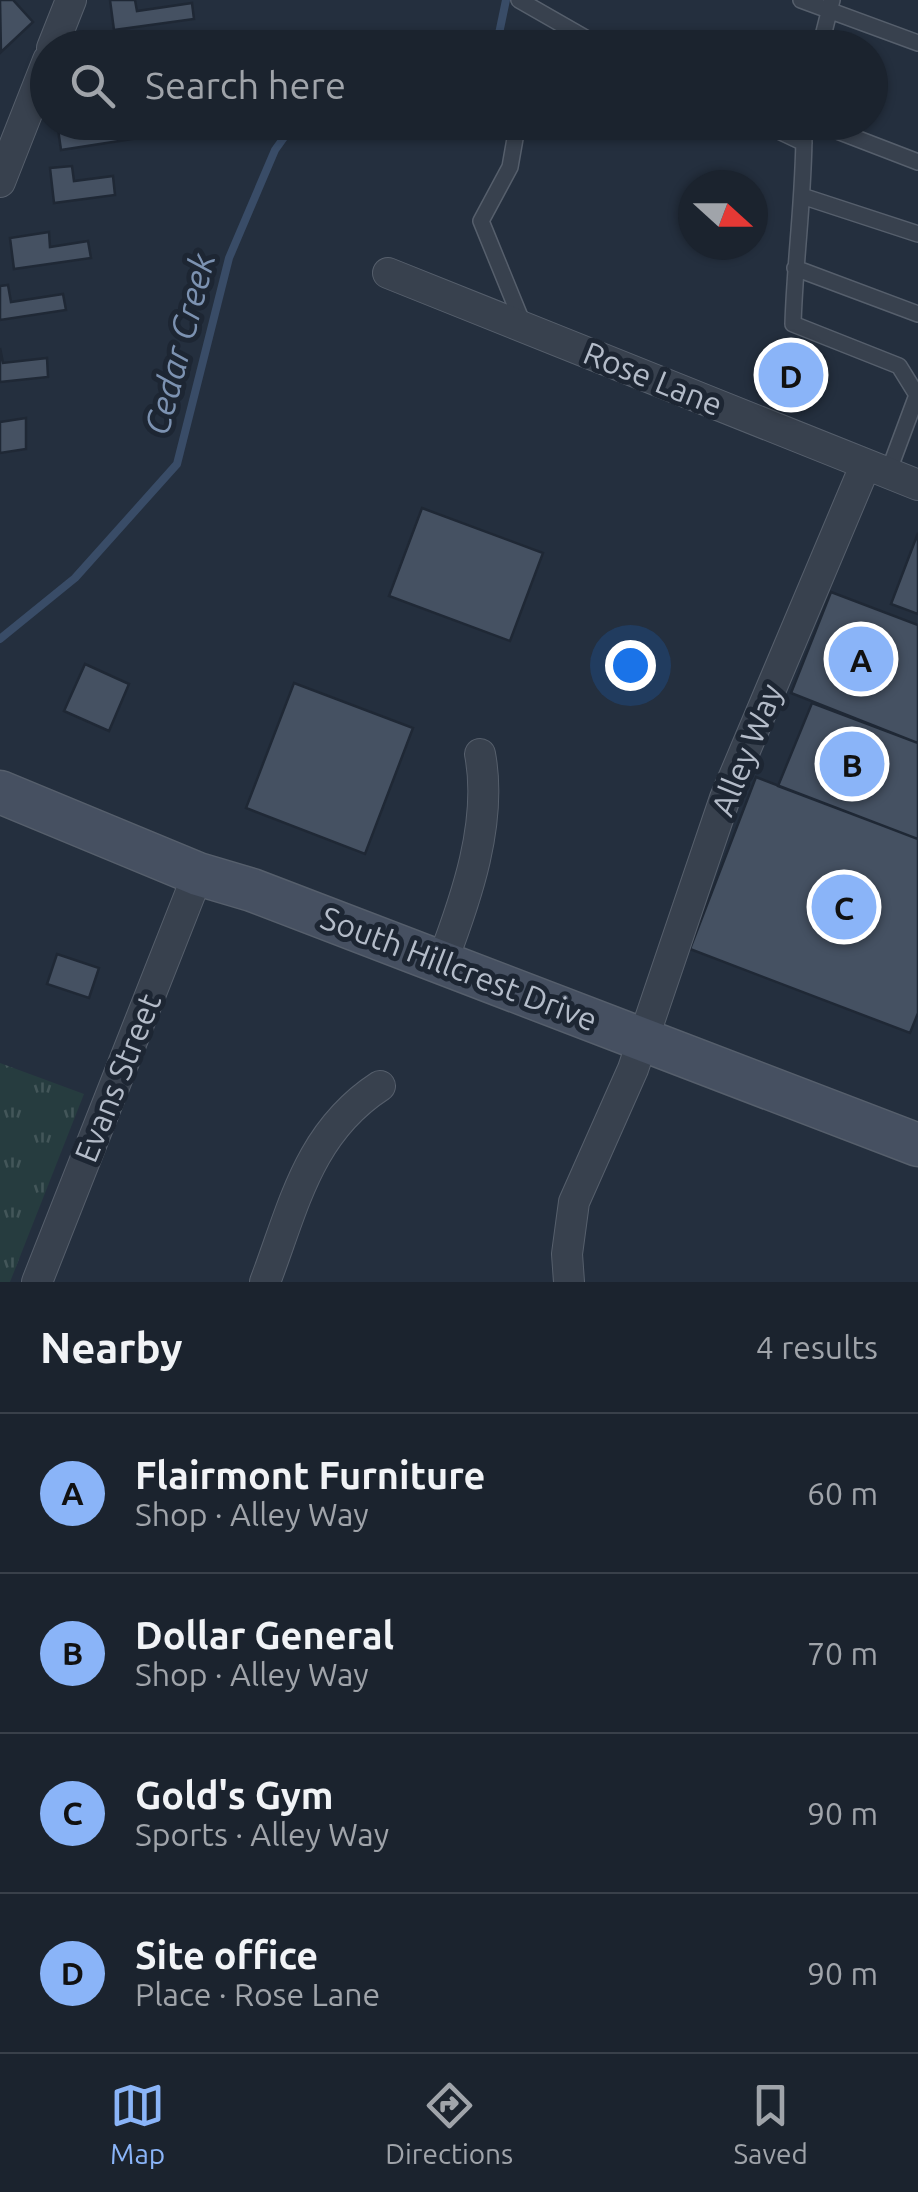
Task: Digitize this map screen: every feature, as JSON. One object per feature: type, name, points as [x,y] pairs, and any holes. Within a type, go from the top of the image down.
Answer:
[{"type":"street","points":[[59,30],[71,0]]},
{"type":"street","points":[[0,182],[30,106]]},
{"type":"street","name":"Rose Lane","points":[[388,273],[918,485]]},
{"type":"street","name":"Alley Way","points":[[569,1282],[567,1254],[574,1202],[619,1106],[725,798],[877,470]]},
{"type":"street","points":[[442,962],[481,828],[486,786],[480,754]]},
{"type":"street","name":"South Hillcrest Drive","points":[[0,792],[198,874],[442,962],[918,1144]]},
{"type":"street","name":"Evans Street","points":[[37,1282],[198,874]]},
{"type":"street","points":[[265,1282],[319,1144],[352,1104],[380,1086]]},
{"type":"lane","points":[[519,0],[572,30]]},
{"type":"lane","points":[[800,0],[830,5],[888,30]]},
{"type":"lane","points":[[824,30],[830,5]]},
{"type":"lane","points":[[888,30],[918,43]]},
{"type":"lane","points":[[515,140],[510,167],[481,221],[524,328]]},
{"type":"lane","points":[[798,140],[804,143],[806,197],[795,268],[793,324],[899,366],[917,395],[877,470]]},
{"type":"lane","points":[[861,140],[918,162]]},
{"type":"lane","points":[[806,197],[918,234]]},
{"type":"lane","points":[[795,268],[918,314]]},
{"type":"green space","points":[[0,1063],[84,1094],[10,1282],[0,1282]]},
{"type":"building","points":[[0,0],[13,0],[33,22],[1,52]]},
{"type":"building","points":[[110,0],[135,0],[137,11],[192,3],[194,19],[114,30]]},
{"type":"building","points":[[60,140],[126,140],[61,150]]},
{"type":"building","points":[[72,166],[74,181],[113,176],[115,195],[54,203],[50,168]]},
{"type":"building","points":[[49,232],[50,247],[88,241],[91,258],[14,269],[10,238]]},
{"type":"building","points":[[8,285],[11,302],[63,294],[66,310],[0,320],[0,286]]},
{"type":"building","points":[[778,340],[824,357],[804,410],[758,392]]},
{"type":"building","points":[[0,348],[3,363],[47,358],[48,377],[0,382]]},
{"type":"building","points":[[26,418],[26,449],[0,453],[0,422]]},
{"type":"building","points":[[422,508],[543,553],[510,641],[389,596]]},
{"type":"building","points":[[918,533],[918,614],[891,604]]},
{"type":"building","points":[[831,592],[918,625],[918,743],[791,693]]},
{"type":"building","points":[[85,664],[129,684],[109,731],[64,711]]},
{"type":"building","points":[[294,683],[413,728],[365,854],[246,808]]},
{"type":"building","points":[[812,703],[918,743],[918,839],[778,786]]},
{"type":"building","points":[[756,777],[918,839],[918,1013],[910,1033],[690,949]]},
{"type":"building","points":[[57,954],[99,968],[89,998],[47,984]]},
{"type":"waterway","name":"Cedar Creek","points":[[500,30],[506,0]]},
{"type":"waterway","name":"Cedar Creek","points":[[0,639],[75,578],[177,464],[229,258],[282,140]]},
{"type":"place","name":"Site office","points":[[791,375]]},
{"type":"place","name":"Flairmont Furniture","points":[[861,659]]},
{"type":"place","name":"Dollar General","points":[[852,764]]},
{"type":"place","name":"Gold's Gym","points":[[844,907]]}]
